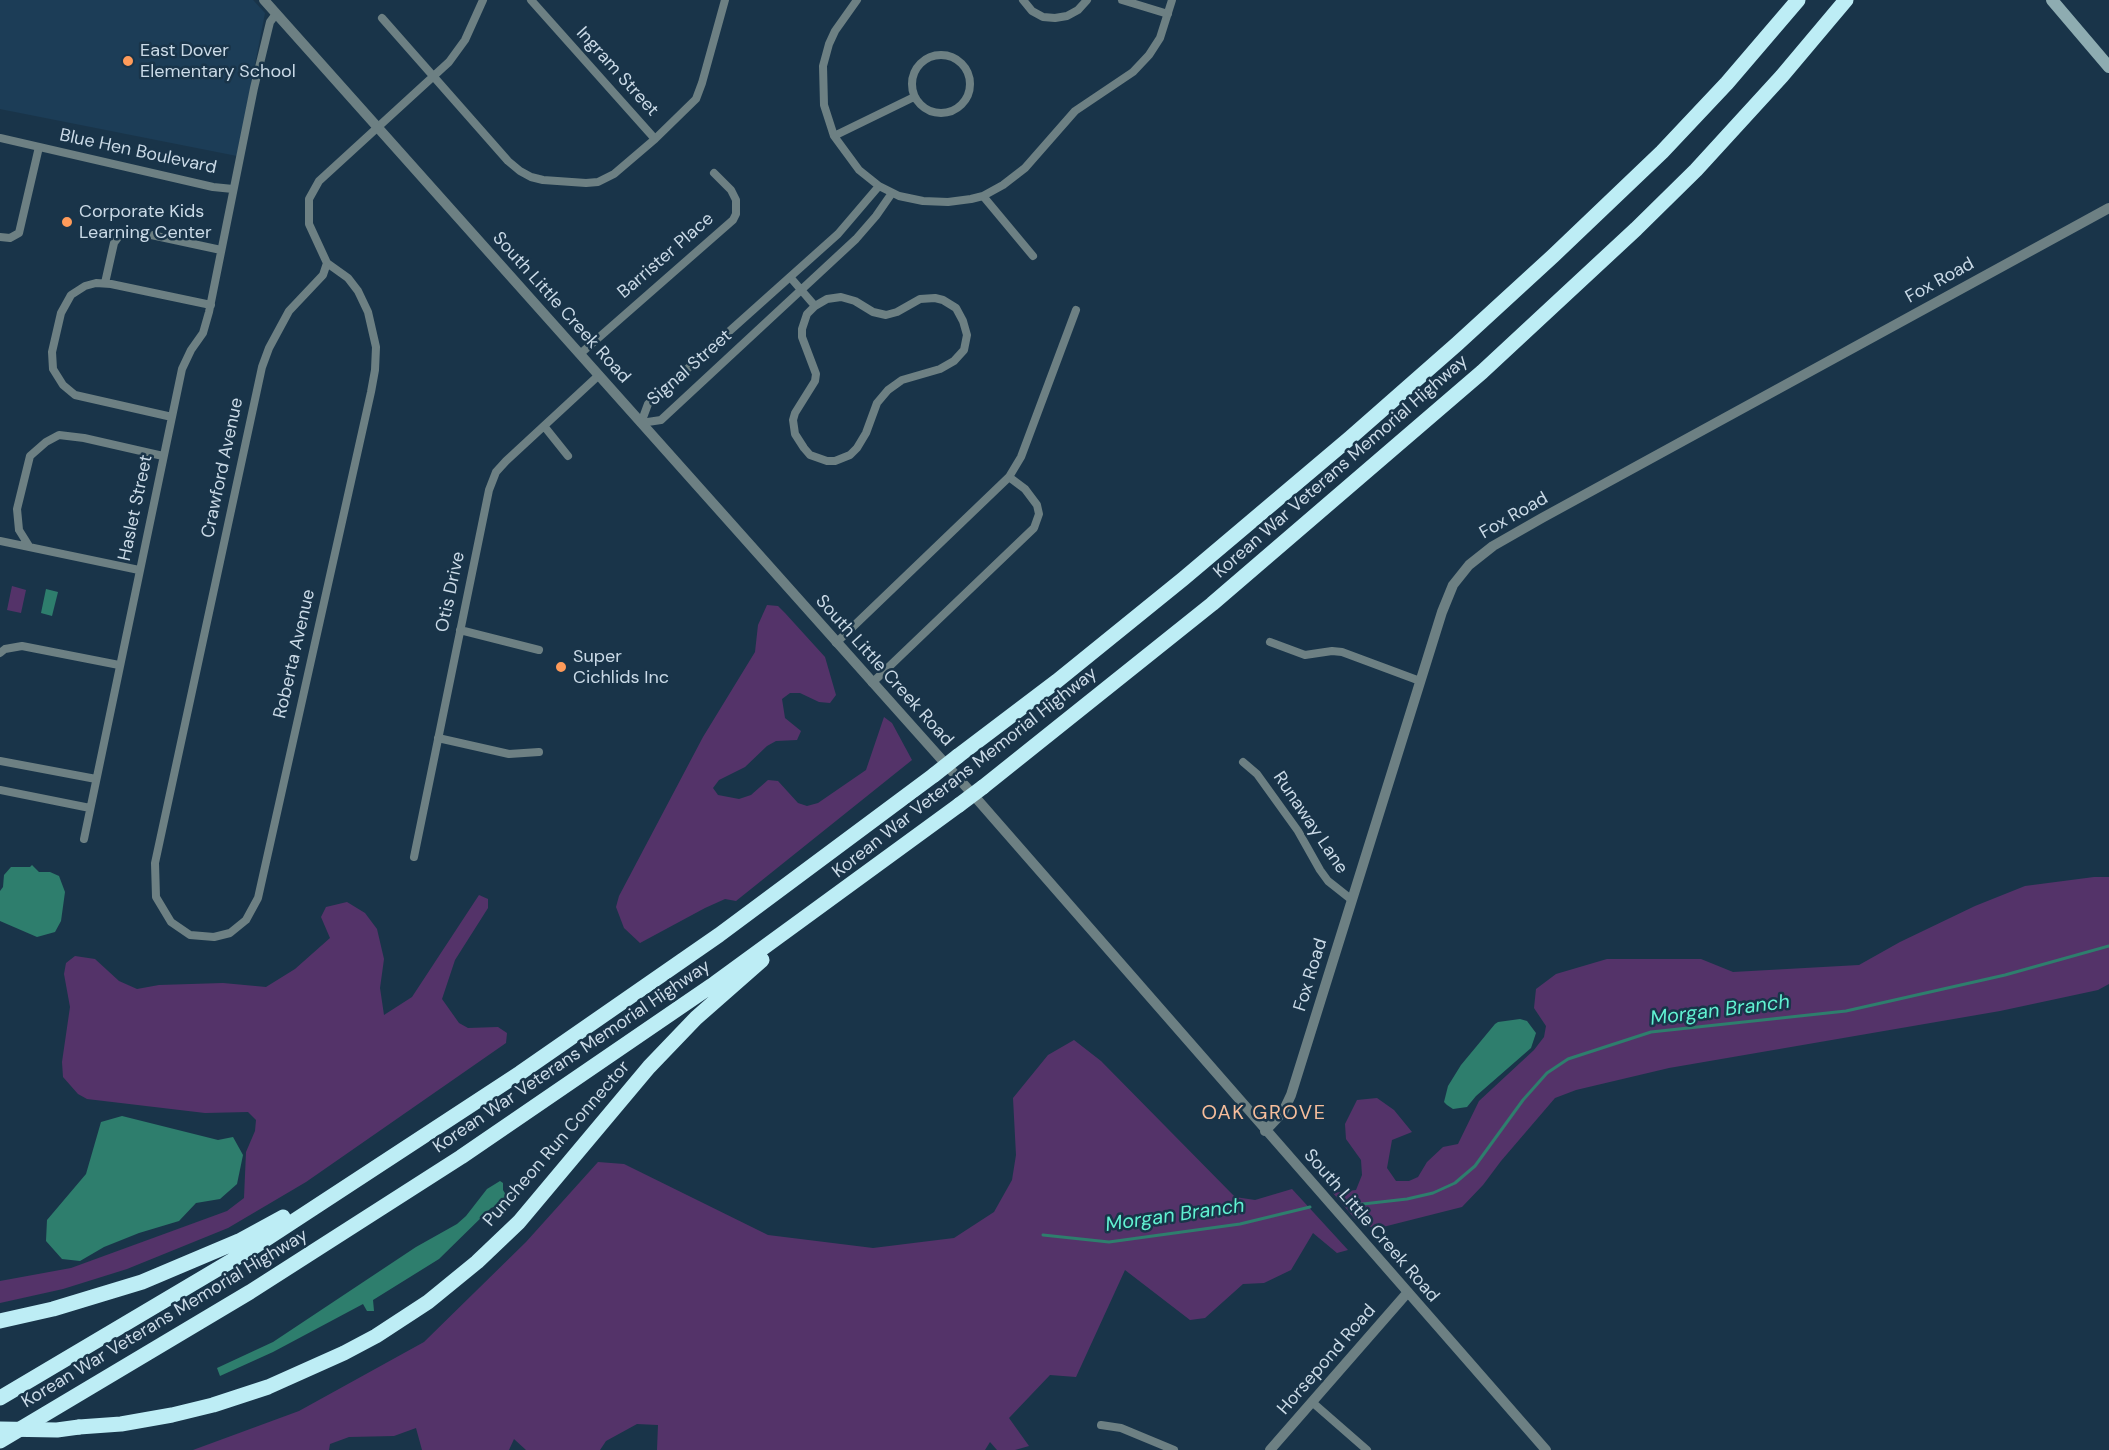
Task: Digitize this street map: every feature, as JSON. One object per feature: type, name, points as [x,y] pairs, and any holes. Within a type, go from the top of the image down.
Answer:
[{"type":"highway","name":"Korean War Veterans Memorial Highway","points":[[0,1398],[228,1263],[520,1074],[783,889],[934,776],[1065,674],[1266,510],[1489,316],[1662,152],[1735,74],[1798,0]]},
{"type":"highway","name":"Korean War Veterans Memorial Highway","points":[[1,1438],[250,1292],[461,1158],[627,1045],[836,897],[983,787],[1220,597],[1498,357],[1696,170],[1782,76],[1846,0]]},
{"type":"highway","name":"Puncheon Run Connector","points":[[1,1438],[79,1427],[121,1424],[172,1415],[230,1400],[268,1387],[345,1353],[376,1336],[428,1302],[477,1262],[519,1222],[622,1098],[688,1026],[836,897]]},
{"type":"highway","points":[[0,1321],[110,1293],[176,1269],[239,1240],[368,1173]]},
{"type":"main road","points":[[2052,0],[2109,68]]},
{"type":"street","name":"South Little Creek Road","points":[[264,0],[976,798],[1546,1450]]},
{"type":"street","points":[[327,263],[309,224],[307,207],[319,181],[434,77],[458,50],[483,0]]},
{"type":"street","name":"Ingram Street","points":[[531,0],[655,139]]},
{"type":"street","points":[[382,18],[508,161],[531,177],[557,182],[598,182],[614,174],[690,106],[699,93],[725,0]]},
{"type":"street","points":[[857,0],[835,31],[826,54],[824,105],[834,135],[859,170],[879,186],[912,199],[936,202],[959,201],[983,196],[1024,168],[1075,111],[1141,64],[1155,46],[1172,0]]},
{"type":"street","points":[[1023,0],[1032,11],[1043,17],[1056,18],[1068,16],[1078,10],[1087,0]]},
{"type":"street","points":[[1122,0],[1168,14]]},
{"type":"street","name":"Blue Hen Boulevard","points":[[0,138],[213,187],[233,189],[270,22],[276,14]]},
{"type":"street","points":[[949,56],[958,60],[969,75],[971,85],[969,95],[956,110],[937,114],[927,111],[914,97],[912,78],[922,62],[930,57],[949,56]]},
{"type":"street","points":[[834,135],[914,97]]},
{"type":"street","points":[[0,237],[10,238],[19,233],[39,147]]},
{"type":"street","name":"Barrister Place","points":[[580,354],[733,220],[736,214],[736,200],[714,173]]},
{"type":"street","name":"Signal Street","points":[[879,186],[838,234],[648,404],[641,423],[661,420],[866,228],[892,193]]},
{"type":"street","name":"Haslet Street","points":[[84,839],[182,369],[203,333],[211,305],[233,189]]},
{"type":"street","points":[[983,196],[1033,256]]},
{"type":"street","name":"Fox Road","points":[[1265,1131],[1283,1112],[1291,1095],[1442,612],[1453,585],[1469,565],[1489,549],[1552,512],[2109,208]]},
{"type":"street","points":[[105,283],[114,243],[122,232],[142,233],[221,250]]},
{"type":"street","name":"Crawford Avenue","points":[[155,863],[262,367],[269,348],[289,311],[323,275],[327,263]]},
{"type":"street","name":"Roberta Avenue","points":[[155,863],[156,897],[171,922],[190,935],[214,937],[230,933],[246,920],[258,898],[375,370],[376,347],[368,312],[358,291],[348,278],[327,263]]},
{"type":"street","points":[[790,277],[815,306]]},
{"type":"street","points":[[172,417],[75,395],[63,385],[53,369],[52,352],[61,313],[71,295],[85,286],[96,283],[211,305]]},
{"type":"street","points":[[841,297],[855,301],[873,312],[886,315],[897,312],[920,299],[935,298],[956,308],[967,335],[964,350],[954,362],[940,369],[909,377],[888,390],[877,404],[858,448],[850,455],[835,461],[810,455],[799,441],[793,426],[798,406],[811,388],[816,374],[802,338],[802,329],[807,314],[815,306],[827,298],[841,297]]},
{"type":"street","points":[[836,643],[1009,477],[1021,457],[1076,310]]},
{"type":"street","name":"Otis Drive","points":[[414,857],[489,490],[496,472],[599,375]]},
{"type":"street","points":[[544,426],[568,456]]},
{"type":"street","points":[[29,546],[19,530],[17,509],[30,456],[46,442],[59,435],[84,438],[163,456]]},
{"type":"street","points":[[872,683],[1034,528],[1039,514],[1037,505],[1024,489],[1009,477]]},
{"type":"street","points":[[0,541],[139,570]]},
{"type":"street","points":[[460,630],[539,650]]},
{"type":"street","points":[[1269,642],[1305,655],[1341,652],[1420,681]]},
{"type":"street","points":[[0,653],[5,649],[22,646],[119,665]]},
{"type":"street","points":[[438,738],[509,754],[539,752]]},
{"type":"street","points":[[0,761],[96,778]]},
{"type":"street","name":"Runaway Lane","points":[[1243,762],[1257,774],[1298,831],[1328,881],[1352,900]]},
{"type":"street","points":[[0,790],[90,808]]},
{"type":"street","name":"Horsepond Road","points":[[1270,1450],[1408,1292]]},
{"type":"street","points":[[1312,1402],[1367,1450]]},
{"type":"street","points":[[1101,1425],[1121,1428],[1174,1450]]},
{"type":"shaded area","name":"East Dover Elementary School","points":[[0,0],[253,0],[265,13],[237,156],[0,109]]},
{"type":"shaded area","points":[[12,586],[26,590],[21,613],[7,610]]},
{"type":"shaded area","points":[[46,589],[58,592],[52,616],[41,613]]},
{"type":"shaded area","points":[[767,605],[778,606],[825,657],[836,695],[830,703],[819,702],[800,693],[790,693],[782,699],[785,718],[801,731],[797,740],[776,741],[767,746],[745,767],[719,780],[713,788],[718,795],[739,799],[751,795],[768,780],[778,781],[798,803],[807,806],[818,803],[866,770],[884,717],[892,723],[912,760],[736,901],[725,899],[640,943],[624,928],[616,907],[619,896],[703,737],[755,652],[758,625]]},
{"type":"shaded area","points":[[32,865],[39,872],[50,872],[59,876],[65,892],[61,921],[55,932],[37,937],[0,921],[0,891],[3,887],[4,875],[11,867],[30,867]]},
{"type":"shaded area","points":[[2109,877],[2109,984],[2098,990],[2000,1011],[1669,1068],[1576,1090],[1555,1098],[1462,1207],[1375,1229],[1355,1219],[1333,1193],[1356,1190],[1362,1175],[1361,1160],[1346,1139],[1345,1124],[1357,1100],[1377,1098],[1394,1110],[1412,1132],[1392,1140],[1387,1168],[1396,1181],[1409,1181],[1418,1177],[1427,1162],[1443,1147],[1458,1144],[1479,1101],[1534,1050],[1544,1037],[1546,1026],[1534,1008],[1536,989],[1556,974],[1607,959],[1701,959],[1733,972],[1859,965],[1900,942],[1975,906],[2025,886]]},
{"type":"shaded area","points":[[479,895],[488,899],[488,908],[455,960],[442,999],[459,1023],[468,1028],[498,1027],[507,1033],[506,1043],[306,1182],[228,1228],[127,1269],[63,1289],[0,1303],[0,1281],[71,1268],[227,1211],[244,1198],[246,1152],[255,1131],[256,1120],[248,1112],[205,1113],[87,1099],[78,1094],[63,1077],[62,1062],[70,1007],[64,974],[66,963],[75,956],[95,959],[119,981],[137,989],[159,985],[223,983],[266,987],[295,969],[330,938],[321,917],[326,907],[347,902],[365,913],[377,929],[384,959],[380,988],[384,1015],[412,997]]},
{"type":"shaded area","points":[[1520,1019],[1527,1021],[1536,1033],[1531,1048],[1476,1096],[1467,1107],[1453,1109],[1447,1105],[1444,1102],[1448,1086],[1461,1065],[1495,1024]]},
{"type":"shaded area","points":[[1074,1040],[1101,1061],[1235,1197],[1255,1200],[1292,1189],[1348,1250],[1337,1253],[1313,1233],[1291,1270],[1264,1283],[1243,1284],[1205,1318],[1190,1320],[1125,1270],[1076,1377],[1050,1375],[1009,1418],[1029,1446],[1015,1450],[997,1450],[990,1442],[985,1450],[657,1450],[658,1425],[637,1424],[606,1441],[600,1450],[526,1450],[514,1439],[509,1450],[422,1450],[416,1428],[394,1436],[349,1437],[330,1444],[329,1450],[193,1450],[299,1411],[424,1342],[526,1242],[598,1162],[624,1164],[768,1235],[873,1248],[954,1238],[994,1212],[1012,1180],[1016,1155],[1013,1098],[1048,1055]]},
{"type":"shaded area","points":[[122,1116],[218,1140],[233,1137],[243,1155],[237,1184],[220,1199],[196,1203],[179,1221],[104,1247],[80,1261],[62,1259],[46,1241],[47,1220],[86,1174],[101,1122]]},
{"type":"shaded area","points":[[500,1181],[503,1183],[503,1190],[510,1207],[491,1208],[439,1259],[373,1300],[374,1311],[367,1311],[363,1304],[273,1352],[220,1376],[217,1368],[273,1342],[416,1247],[457,1224],[487,1189]]},
{"type":"waterway","name":"Morgan Branch","points":[[1354,1205],[1407,1199],[1433,1193],[1455,1183],[1475,1166],[1523,1100],[1547,1073],[1568,1059],[1651,1032],[1846,1011],[2005,975],[2109,946]]},
{"type":"waterway","name":"Morgan Branch","points":[[1043,1235],[1109,1242],[1240,1224],[1310,1207]]},
{"type":"place","name":"East Dover Elementary School","points":[[128,61]]},
{"type":"place","name":"Corporate Kids Learning Center","points":[[67,222]]},
{"type":"place","name":"Super Cichlids Inc","points":[[561,667]]},
{"type":"district","name":"OAK GROVE","points":[[1264,1114]]}]
